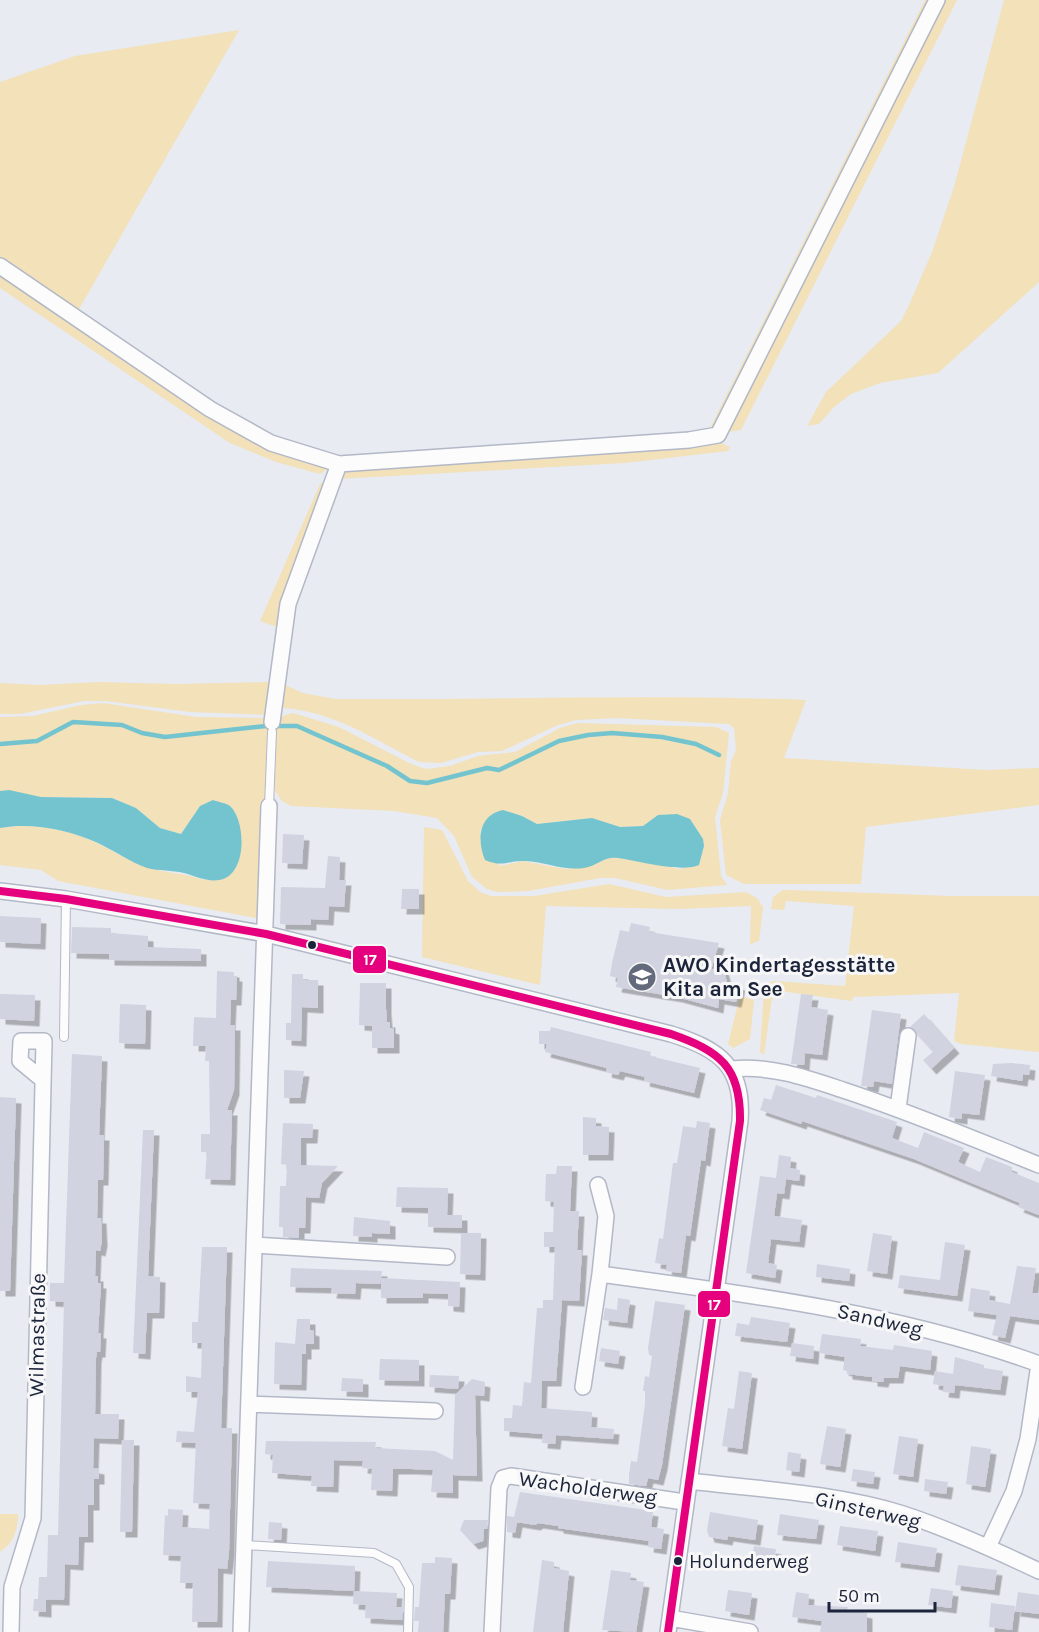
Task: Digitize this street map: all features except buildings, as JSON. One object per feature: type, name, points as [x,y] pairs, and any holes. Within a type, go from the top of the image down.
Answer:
[{"type":"street","points":[[0,266],[210,409],[271,443],[339,464],[689,440],[717,435],[937,0]]},
{"type":"street","points":[[272,727],[288,604],[339,464]]},
{"type":"street","points":[[241,1632],[269,806]]},
{"type":"street","points":[[0,891],[66,899],[266,934],[671,1034],[699,1043],[732,1069],[738,1080],[741,1102],[717,1289],[684,1502],[669,1625],[750,1632]]},
{"type":"street","points":[[898,1108],[908,1036]]},
{"type":"street","points":[[732,1069],[768,1068],[898,1108],[1037,1162]]},
{"type":"street","name":"Wilmastraße","points":[[11,1632],[6,1585],[33,1518],[44,1080]]},
{"type":"street","points":[[583,1387],[606,1216],[598,1185]]},
{"type":"street","points":[[254,1245],[447,1257]]},
{"type":"street","name":"Sandweg","points":[[600,1274],[717,1289],[844,1311],[990,1346],[1039,1364]]},
{"type":"street","points":[[988,1547],[1014,1491],[1028,1439],[1039,1364]]},
{"type":"street","points":[[249,1404],[435,1410]]},
{"type":"street","name":"Wacholderweg","points":[[492,1632],[499,1488],[503,1478],[511,1476],[684,1502]]},
{"type":"street","name":"Ginsterweg","points":[[689,1481],[818,1497],[901,1514],[988,1547],[1039,1570]]},
{"type":"lane","points":[[269,806],[272,727]]},
{"type":"lane","points":[[64,1037],[66,899]]},
{"type":"lane","points":[[244,1545],[374,1552],[396,1564],[409,1587],[408,1632]]},
{"type":"shaded area","points":[[925,0],[932,0],[717,427],[708,432]]},
{"type":"shaded area","points":[[944,0],[957,0],[741,430],[727,432]]},
{"type":"shaded area","points":[[1004,0],[1039,0],[1039,282],[938,373],[880,383],[851,394],[834,407],[819,424],[807,426],[826,392],[901,321],[910,303],[932,252],[954,187]]},
{"type":"shaded area","points":[[239,30],[78,311],[0,258],[0,82],[75,56]]},
{"type":"shaded area","points":[[0,272],[222,423],[318,461],[326,470],[320,474],[276,462],[230,443],[0,288]]},
{"type":"shaded area","points":[[716,441],[730,447],[728,451],[625,463],[337,479],[342,467]]},
{"type":"shaded area","points":[[326,481],[280,628],[260,621],[320,484]]},
{"type":"shaded area","points":[[99,682],[176,684],[271,682],[268,715],[190,712],[106,701],[84,701],[20,714],[0,714],[0,683],[39,685]]},
{"type":"shaded area","points":[[278,682],[303,693],[335,699],[629,697],[806,700],[784,758],[986,770],[1039,768],[1039,805],[866,827],[861,884],[744,884],[726,875],[720,820],[728,793],[731,761],[736,750],[734,728],[729,724],[617,718],[576,720],[558,725],[502,751],[478,752],[441,763],[419,762],[337,721],[301,710],[282,708],[277,714]]},
{"type":"shaded area","points":[[103,703],[196,717],[268,718],[260,911],[256,918],[58,881],[41,870],[0,865],[0,828],[12,826],[64,831],[88,839],[139,864],[204,880],[241,840],[236,815],[230,806],[200,806],[181,834],[160,828],[136,808],[112,798],[41,797],[0,791],[0,717],[33,716],[81,705]]},
{"type":"shaded area","points":[[293,713],[339,727],[411,764],[426,769],[450,766],[478,756],[515,752],[560,728],[578,723],[716,727],[729,733],[723,793],[715,817],[721,876],[727,885],[668,890],[615,878],[600,878],[528,891],[497,892],[487,889],[472,877],[454,836],[437,818],[394,811],[291,806],[282,801],[275,791],[276,718]],"holes":[[[503,811],[522,816],[537,824],[592,818],[620,827],[643,826],[658,815],[704,846],[699,865],[679,869],[611,857],[593,865],[565,869],[523,861],[500,866],[480,832],[494,813]]]},
{"type":"shaded area","points":[[424,827],[442,830],[468,881],[480,892],[491,896],[534,896],[609,884],[666,897],[746,892],[757,898],[763,907],[759,941],[750,944],[751,906],[678,909],[546,906],[540,985],[422,957]]},
{"type":"shaded area","points":[[783,890],[951,896],[1039,896],[1039,1052],[961,1044],[954,1041],[959,993],[853,997],[852,1001],[773,990],[764,1055],[760,1052],[764,990],[768,983],[774,981],[845,986],[854,906],[786,901],[784,910],[771,909],[773,897]]},
{"type":"shaded area","points":[[740,996],[754,1000],[750,1039],[733,1048],[728,1044]]},
{"type":"shaded area","points":[[0,1514],[18,1514],[14,1535],[9,1544],[0,1552]]},
{"type":"water","points":[[9,790],[41,797],[112,798],[136,808],[160,828],[181,834],[200,806],[213,800],[224,803],[230,806],[239,823],[241,847],[239,859],[235,869],[228,876],[219,880],[210,880],[179,872],[147,868],[98,843],[63,831],[24,826],[0,828],[0,791]]},
{"type":"water","points":[[503,810],[537,824],[592,818],[620,827],[643,826],[658,815],[677,814],[690,819],[703,839],[704,846],[699,865],[682,868],[618,858],[576,869],[525,861],[501,864],[485,860],[481,837],[484,823],[489,817]]},
{"type":"waterway","points":[[0,744],[37,741],[73,722],[122,725],[142,733],[165,737],[266,726],[297,726],[387,766],[410,781],[427,783],[487,768],[499,770],[559,741],[588,735],[612,733],[662,737],[696,744],[719,755]]},
{"type":"transit line","name":"17","points":[[0,891],[66,899],[266,934],[671,1034],[703,1047],[724,1064],[732,1074],[737,1087],[740,1121],[668,1632]]},
{"type":"place","name":"AWO Kindertagesstätte Kita am See","points":[[642,977]]},
{"type":"place","name":"Holunderweg","points":[[678,1561]]}]
